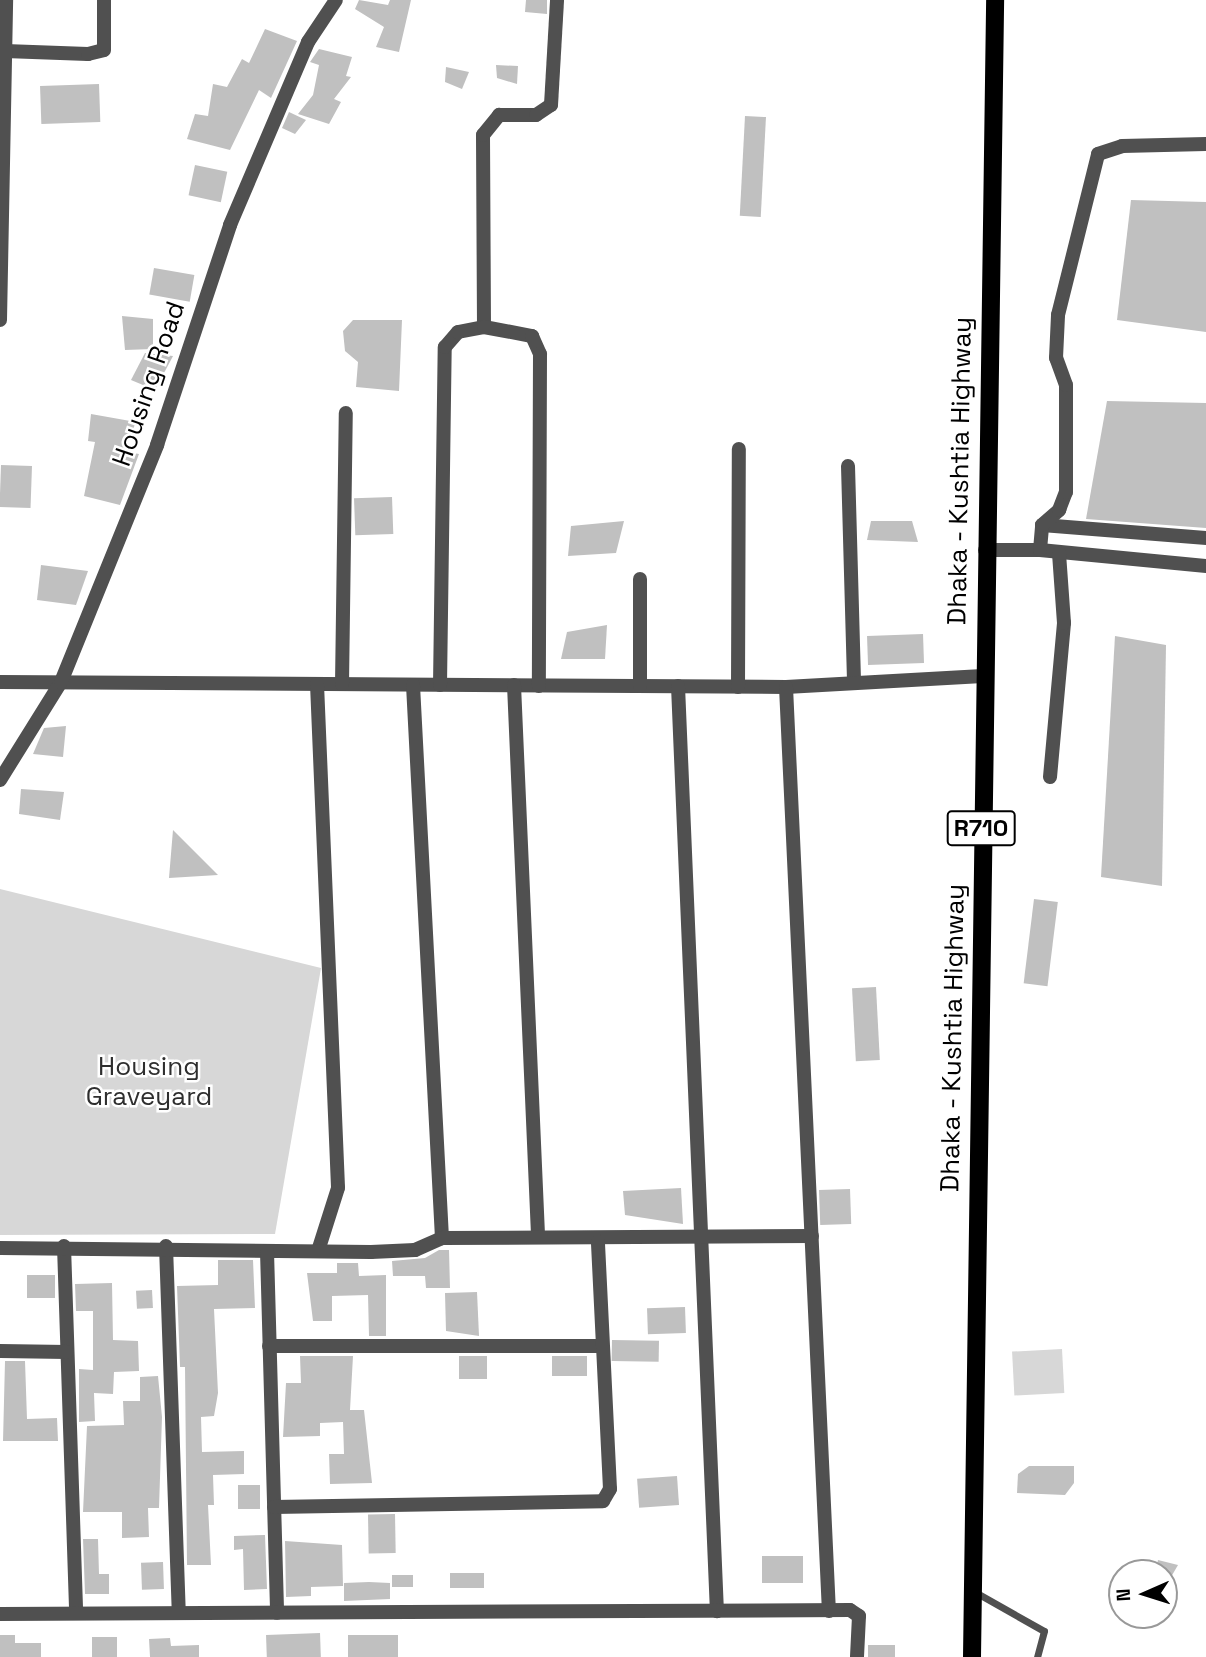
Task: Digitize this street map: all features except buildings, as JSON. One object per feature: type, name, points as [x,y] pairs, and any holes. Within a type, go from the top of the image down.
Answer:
[{"type":"main road","name":"Dhaka - Kushtia Highway","points":[[972,1657],[983,676],[995,0]]},
{"type":"street","points":[[0,320],[6,0]]},
{"type":"street","points":[[5,51],[104,50],[104,0]]},
{"type":"street","name":"Housing Road","points":[[0,780],[61,682],[157,445],[230,225],[308,41],[336,0]]},
{"type":"street","points":[[484,327],[483,135],[499,115],[536,114],[551,105],[557,0]]},
{"type":"street","points":[[1040,550],[1042,525],[1059,510],[1066,492],[1066,385],[1056,358],[1058,315],[1098,154],[1122,146],[1206,144]]},
{"type":"street","points":[[440,685],[444,347],[458,332],[484,327],[532,336],[540,354],[539,685]]},
{"type":"street","points":[[342,684],[346,413]]},
{"type":"street","points":[[738,687],[739,449]]},
{"type":"street","points":[[848,466],[854,683]]},
{"type":"street","points":[[1042,525],[1206,538]]},
{"type":"street","points":[[985,551],[1040,550],[1206,566]]},
{"type":"street","points":[[1050,777],[1064,623],[1059,553]]},
{"type":"street","points":[[640,579],[640,686]]},
{"type":"street","points":[[0,682],[786,687],[983,676]]},
{"type":"street","points":[[317,684],[326,986],[338,1175],[318,1251]]},
{"type":"street","points":[[413,685],[442,1238]]},
{"type":"street","points":[[514,685],[538,1236]]},
{"type":"street","points":[[678,686],[717,1611]]},
{"type":"street","points":[[786,687],[829,1611]]},
{"type":"street","points":[[0,1248],[166,1246],[267,1251],[415,1250],[442,1238],[538,1236],[598,1241],[700,1236],[812,1236]]},
{"type":"street","points":[[274,1507],[604,1502],[610,1489],[598,1241]]},
{"type":"street","points":[[64,1246],[76,1614]]},
{"type":"street","points":[[166,1246],[179,1613]]},
{"type":"street","points":[[267,1251],[277,1613]]},
{"type":"street","points":[[269,1346],[601,1346]]},
{"type":"street","points":[[0,1351],[67,1352]]},
{"type":"street","points":[[0,1614],[829,1611],[859,1616],[858,1657]]},
{"type":"lane","points":[[973,1591],[1044,1631],[1037,1657]]},
{"type":"green space","name":"Housing Graveyard","points":[[0,889],[321,968],[275,1234],[0,1235]]},
{"type":"green space","points":[[1062,1349],[1064,1393],[1014,1396],[1012,1352]]}]
